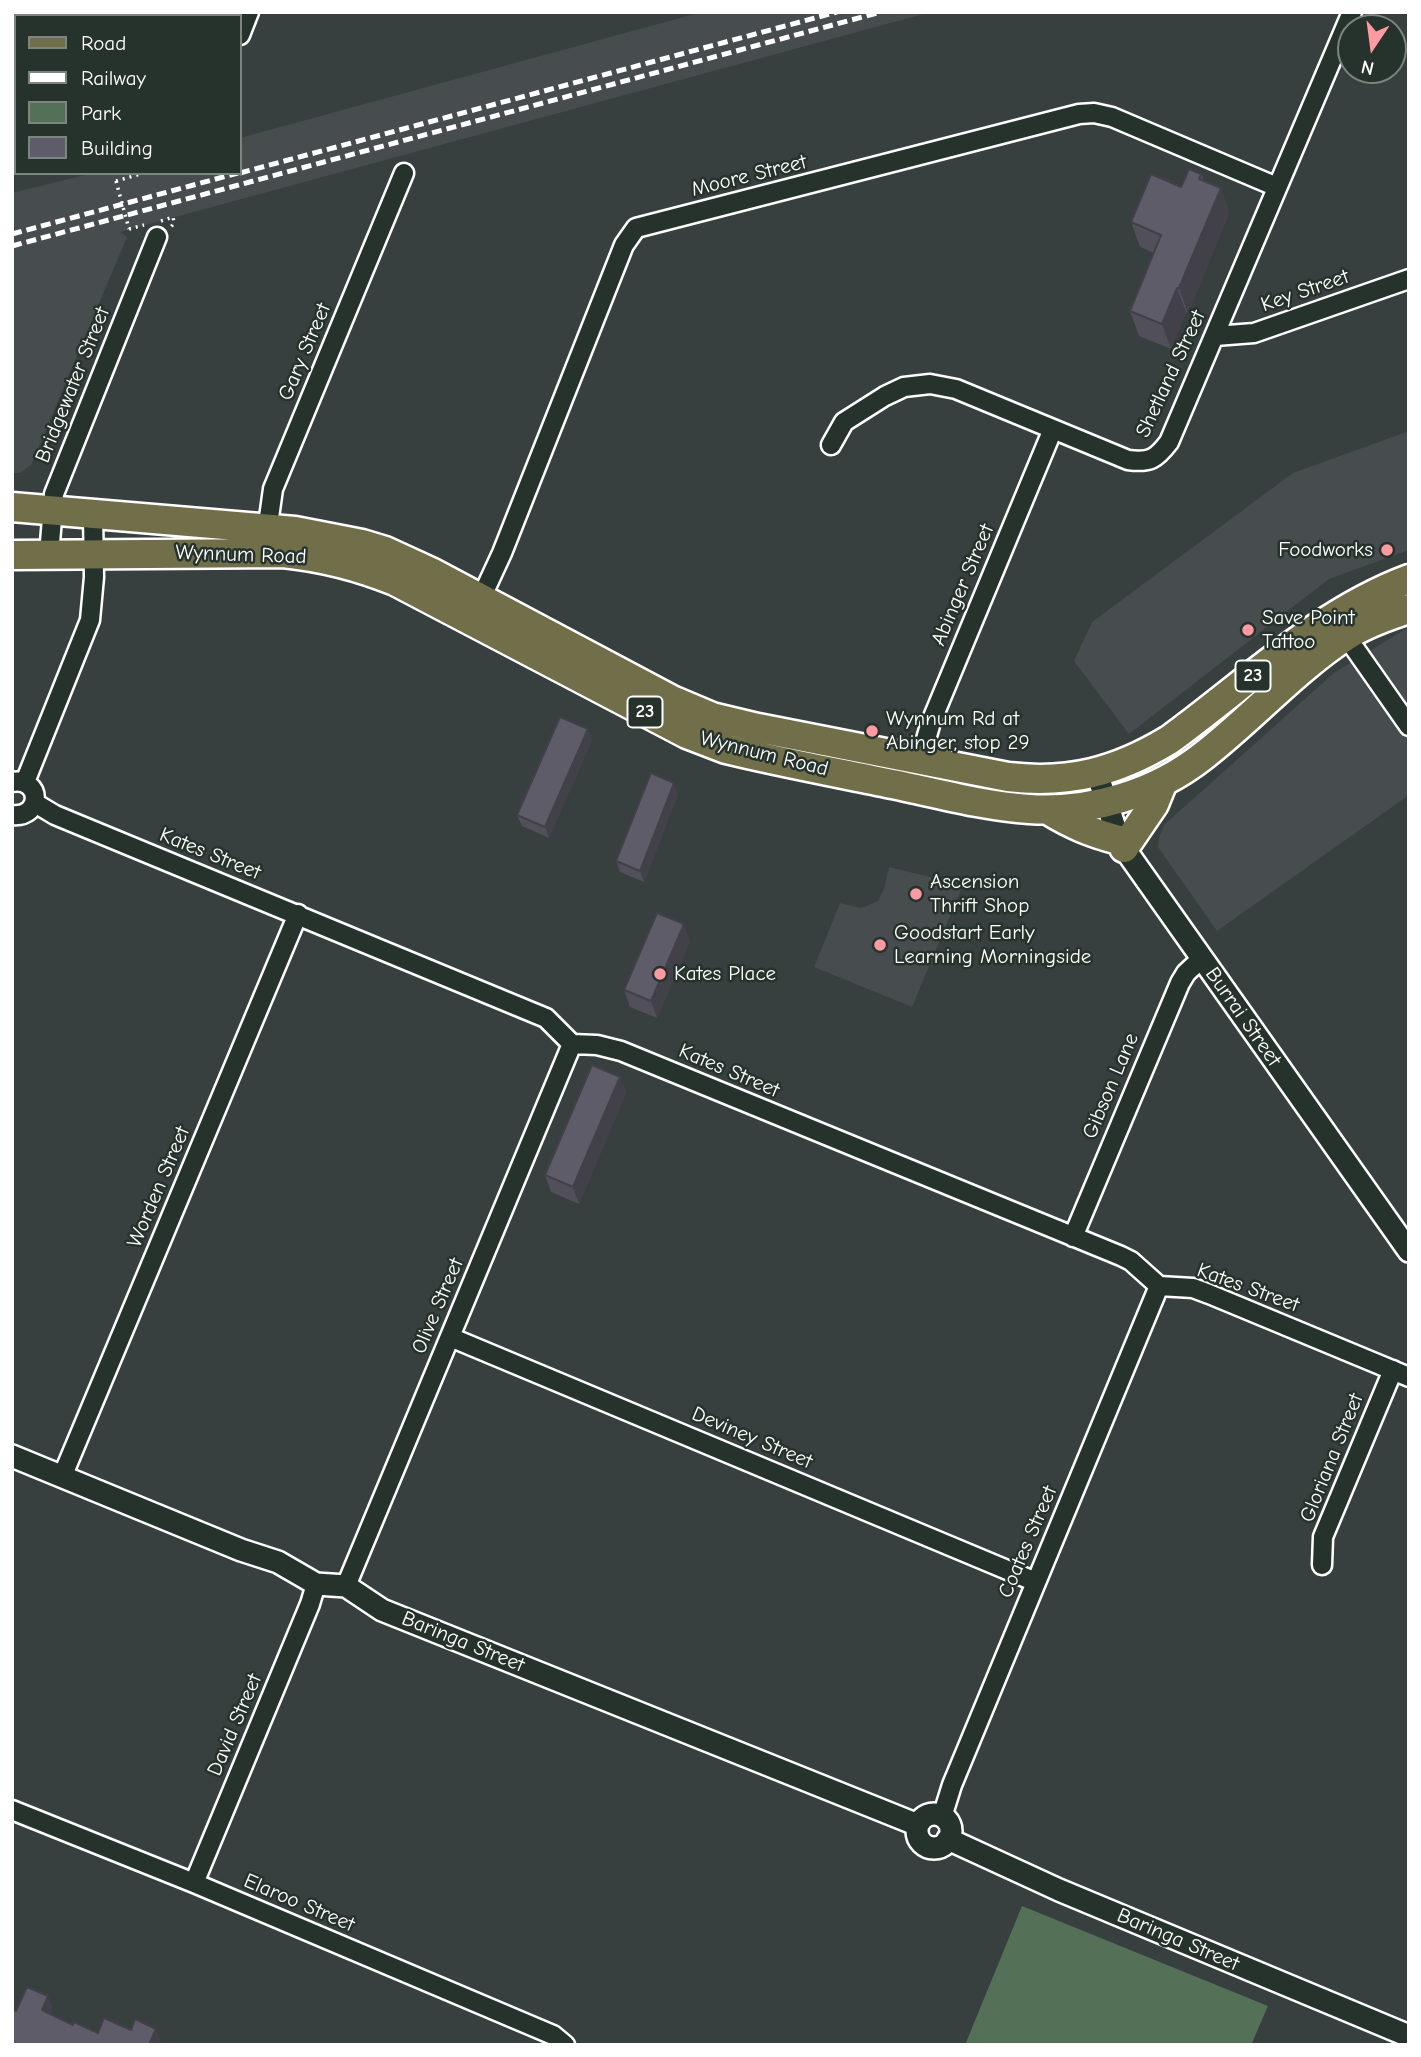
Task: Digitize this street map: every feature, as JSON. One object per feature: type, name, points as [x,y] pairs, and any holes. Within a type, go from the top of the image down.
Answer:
[{"type":"main road","name":"Wynnum Road","points":[[12,506],[93,514],[266,541],[303,555],[349,564],[476,609],[712,717],[920,760],[1031,779],[1062,779],[1097,773],[1145,755],[1169,740],[1322,625],[1382,590],[1408,589]]},
{"type":"main road","name":"Wynnum Road","points":[[12,555],[93,554],[266,541]]},
{"type":"main road","name":"Wynnum Road","points":[[476,609],[687,734],[726,749],[993,804],[1048,810],[1106,802],[1163,782],[1201,758],[1301,671],[1346,636],[1381,619],[1408,589]]},
{"type":"main road","points":[[1048,810],[1068,823],[1121,844],[1154,804],[1163,782]]},
{"type":"street","points":[[242,30],[249,12]]},
{"type":"street","name":"Shetland Street","points":[[831,444],[844,422],[885,396],[904,387],[930,384],[956,389],[1128,460],[1143,462],[1158,456],[1169,442],[1352,12]]},
{"type":"street","name":"Moore Street","points":[[476,609],[502,553],[624,245],[636,228],[1079,114],[1094,113],[1112,117],[1277,187]]},
{"type":"street","name":"Gary Street","points":[[266,541],[272,489],[404,173]]},
{"type":"street","name":"Bridgewater Street","points":[[49,555],[54,494],[158,237]]},
{"type":"street","name":"Key Street","points":[[1215,336],[1254,333],[1409,279]]},
{"type":"street","name":"Abinger Street","points":[[920,760],[930,722],[1053,429]]},
{"type":"street","points":[[12,815],[22,816],[34,803],[32,789],[18,782],[90,620],[93,605],[93,514]]},
{"type":"street","points":[[1346,636],[1409,726]]},
{"type":"street","name":"Burrai Street","points":[[1097,773],[1121,844],[1409,1251]]},
{"type":"street","name":"Kates Street","points":[[34,803],[55,815],[546,1018],[572,1044],[597,1045],[621,1051],[1131,1261],[1159,1286],[1193,1288],[1401,1373]]},
{"type":"street","name":"Worden Street","points":[[62,1477],[298,915]]},
{"type":"street","name":"Gibson Lane","points":[[1073,1237],[1180,983],[1201,959]]},
{"type":"street","name":"Olive Street","points":[[346,1586],[572,1044]]},
{"type":"street","name":"Coates Street","points":[[942,1817],[952,1786],[1159,1286]]},
{"type":"street","name":"Deviney Street","points":[[450,1337],[1036,1581]]},
{"type":"street","name":"Gloriana Street","points":[[1322,1564],[1323,1537],[1401,1373]]},
{"type":"street","name":"Baringa Street","points":[[12,1456],[242,1550],[278,1562],[316,1584],[346,1586],[382,1610],[918,1825]]},
{"type":"street","name":"David Street","points":[[194,1883],[316,1584]]},
{"type":"street","name":"Elaroo Street","points":[[12,1810],[194,1883],[553,2035],[565,2045]]},
{"type":"street","points":[[931,1815],[942,1817],[950,1826],[948,1839],[940,1847],[926,1847],[918,1839],[918,1825],[921,1820],[931,1815]]},
{"type":"street","name":"Baringa Street","points":[[948,1839],[1059,1890],[1409,2036]]},
{"type":"path","points":[[129,229],[116,181],[137,175]]},
{"type":"shaded area","points":[[702,12],[931,12],[120,232],[127,237],[31,465],[20,473],[12,473],[12,193],[85,175],[242,175],[242,137]]},
{"type":"shaded area","points":[[1409,431],[1409,550],[1329,579],[1129,734],[1074,661],[1092,622],[1293,473]]},
{"type":"shaded area","points":[[1409,627],[1409,795],[1217,931],[1158,847],[1165,824],[1334,673]]},
{"type":"shaded area","name":"Goodstart Early Learning Morningside","points":[[889,867],[963,885],[912,1007],[814,967],[840,903],[861,908],[878,901]]},
{"type":"green space","points":[[1022,1906],[1268,2006],[1251,2045],[965,2045]]},
{"type":"building","points":[[1189,169],[1201,174],[1199,179],[1221,188],[1162,324],[1130,311],[1161,235],[1131,222],[1151,174],[1181,187]]},
{"type":"building","points":[[560,717],[588,729],[545,827],[517,815]]},
{"type":"building","points":[[651,773],[674,783],[640,871],[616,861]]},
{"type":"building","points":[[657,913],[684,924],[651,1001],[624,990]]},
{"type":"building","points":[[592,1065],[620,1077],[573,1187],[545,1175]]},
{"type":"building","points":[[27,1987],[48,1996],[42,2010],[73,2025],[74,2022],[98,2033],[104,2018],[131,2030],[135,2019],[156,2029],[149,2045],[12,2045],[12,2009],[16,2011]]},
{"type":"railway","points":[[242,172],[837,12]]},
{"type":"railway","points":[[12,246],[881,12]]},
{"type":"railway","points":[[12,234],[231,175]]},
{"type":"place","name":"Foodworks","points":[[1387,550]]},
{"type":"place","name":"Save Point Tattoo","points":[[1248,630]]},
{"type":"place","name":"Wynnum Rd at Abinger, stop 29","points":[[872,731]]},
{"type":"place","name":"Ascension Thrift Shop","points":[[916,894]]},
{"type":"place","name":"Goodstart Early Learning Morningside","points":[[880,945]]},
{"type":"place","name":"Kates Place","points":[[660,974]]}]
